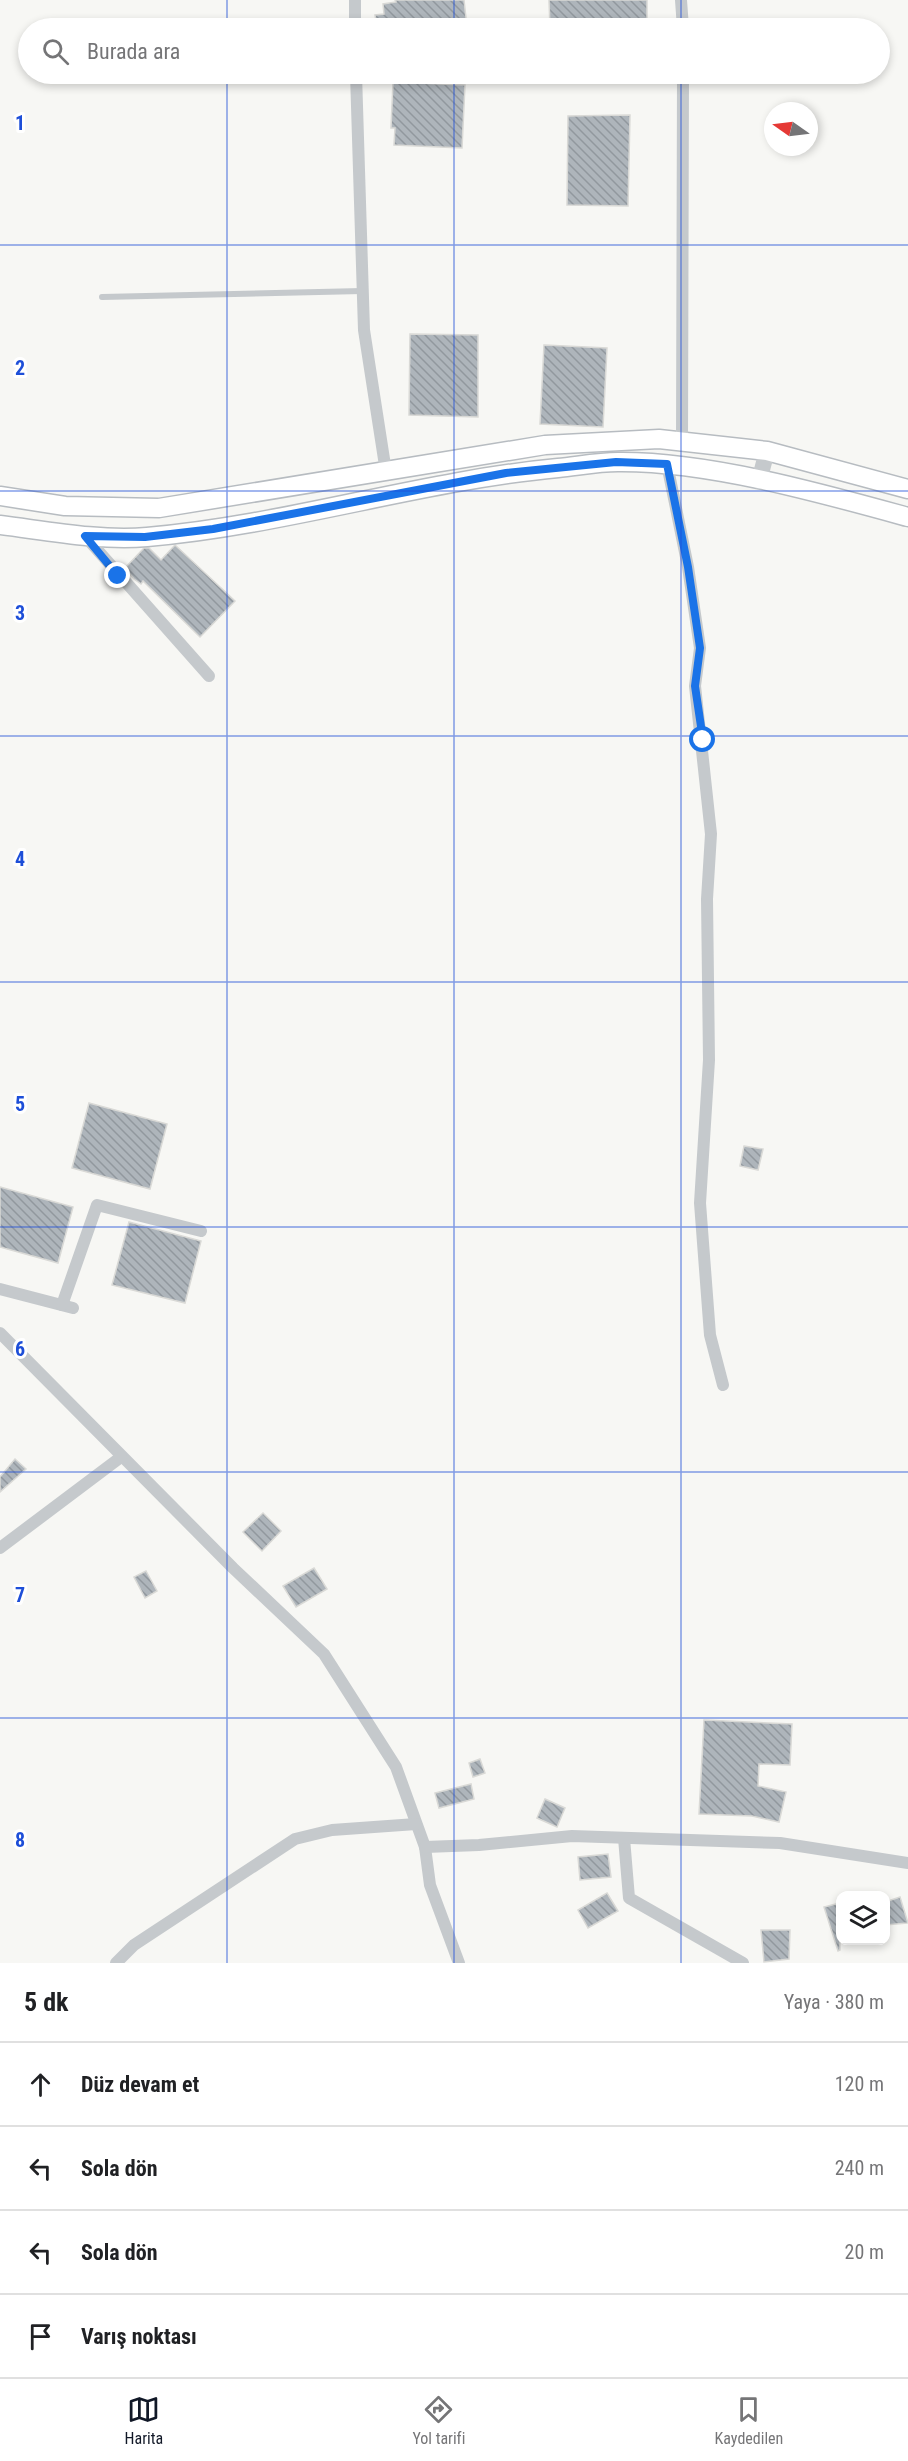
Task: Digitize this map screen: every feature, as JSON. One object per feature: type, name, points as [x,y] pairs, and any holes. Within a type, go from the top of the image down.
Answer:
[{"type":"main road","points":[[0,496],[65,506],[159,508],[545,445],[659,439],[767,451],[908,489]]},
{"type":"main road","points":[[0,525],[85,536],[145,537],[213,529],[506,473],[616,462],[667,464],[759,481],[908,517]]},
{"type":"street","points":[[355,0],[356,18]]},
{"type":"street","points":[[681,0],[682,18]]},
{"type":"street","points":[[357,84],[364,330],[386,472]]},
{"type":"street","points":[[682,442],[683,84]]},
{"type":"street","points":[[759,481],[767,451]]},
{"type":"street","points":[[667,464],[688,567],[700,648],[695,686],[711,834],[707,899],[709,1060],[700,1203],[710,1335],[723,1385]]},
{"type":"street","points":[[85,536],[209,676]]},
{"type":"street","points":[[0,1289],[68,1307],[97,1205],[201,1231]]},
{"type":"street","points":[[0,1333],[233,1568],[324,1654],[396,1767],[424,1847],[430,1885],[459,1963]]},
{"type":"street","points":[[0,1548],[122,1457]]},
{"type":"street","points":[[116,1963],[134,1945],[295,1839],[332,1830],[416,1824]]},
{"type":"street","points":[[424,1847],[479,1845],[572,1836],[780,1843],[908,1863]]},
{"type":"street","points":[[624,1838],[629,1898],[743,1963]]},
{"type":"lane","points":[[102,297],[362,291]]},
{"type":"building","points":[[395,0],[464,0],[466,18],[375,18],[375,15],[384,14],[383,4],[396,2]]},
{"type":"building","points":[[549,0],[647,0],[647,18],[550,18]]},
{"type":"building","points":[[393,84],[465,85],[462,148],[394,145],[395,128],[391,128]]},
{"type":"building","points":[[630,115],[628,206],[567,205],[568,116]]},
{"type":"building","points":[[410,334],[478,335],[478,417],[409,415]]},
{"type":"building","points":[[544,345],[607,348],[603,427],[540,424]]},
{"type":"building","points":[[175,545],[235,601],[200,637],[143,581],[141,584],[134,579],[125,568],[144,548],[149,548],[161,560]]},
{"type":"building","points":[[89,1103],[167,1124],[150,1189],[72,1168]]},
{"type":"building","points":[[744,1146],[763,1149],[758,1170],[740,1166]]},
{"type":"building","points":[[0,1187],[73,1207],[58,1263],[0,1247]]},
{"type":"building","points":[[129,1222],[201,1241],[185,1303],[112,1285]]},
{"type":"building","points":[[15,1459],[26,1469],[0,1492],[0,1477]]},
{"type":"building","points":[[263,1513],[281,1531],[262,1551],[243,1532]]},
{"type":"building","points":[[314,1568],[327,1589],[296,1607],[283,1586]]},
{"type":"building","points":[[146,1571],[157,1591],[145,1598],[134,1577]]},
{"type":"building","points":[[704,1720],[792,1724],[790,1765],[759,1764],[758,1786],[786,1792],[779,1822],[752,1816],[699,1814]]},
{"type":"building","points":[[480,1759],[485,1773],[473,1777],[469,1763]]},
{"type":"building","points":[[471,1784],[474,1799],[439,1808],[435,1793]]},
{"type":"building","points":[[545,1799],[565,1808],[557,1827],[537,1818]]},
{"type":"building","points":[[608,1854],[611,1877],[580,1880],[578,1857]]},
{"type":"building","points":[[607,1893],[618,1911],[588,1928],[578,1910]]},
{"type":"building","points":[[900,1897],[908,1923],[890,1925],[890,1900]]},
{"type":"building","points":[[836,1904],[836,1945],[824,1907]]},
{"type":"building","points":[[761,1930],[790,1930],[789,1959],[764,1962]]},
{"type":"route","points":[[118,576],[85,536],[145,537],[213,529],[506,473],[616,462],[667,464],[688,567],[700,648],[695,686],[703,740]]}]
